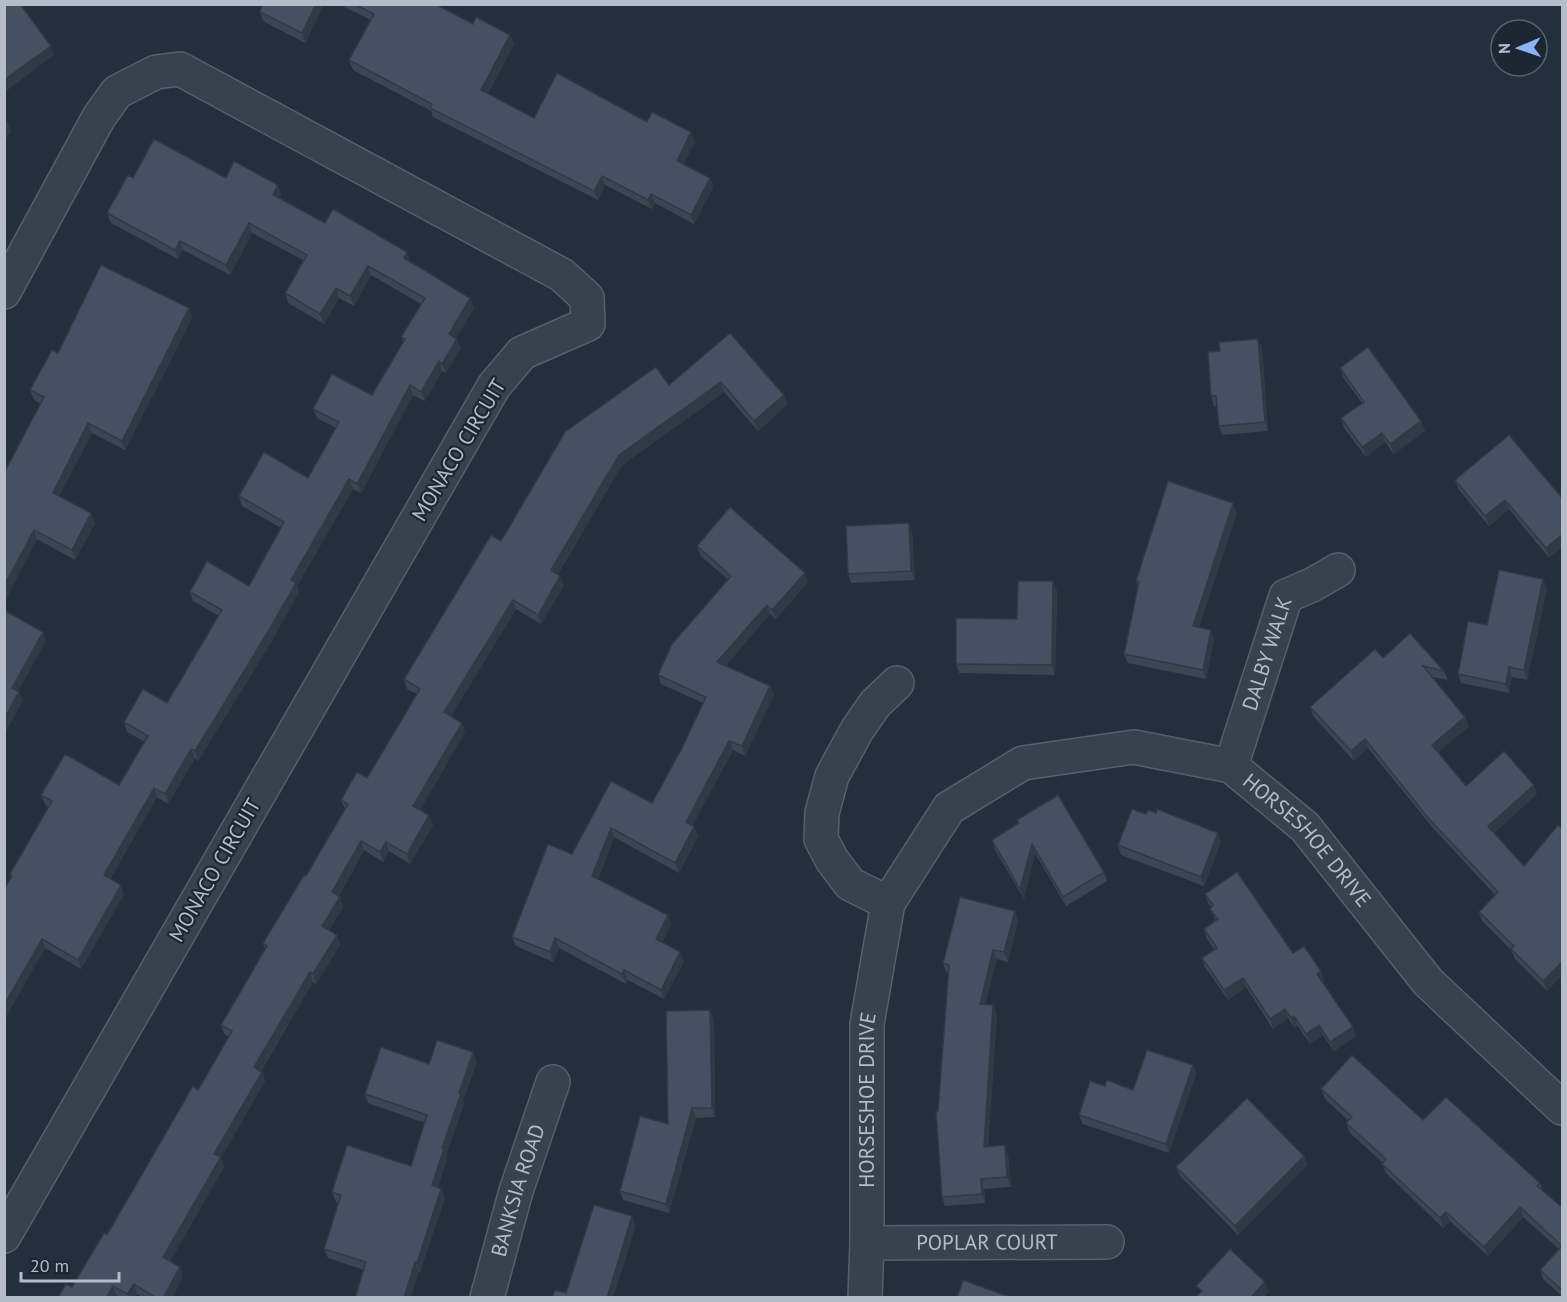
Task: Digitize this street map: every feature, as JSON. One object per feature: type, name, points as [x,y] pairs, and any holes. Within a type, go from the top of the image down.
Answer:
[{"type":"street","name":"MONACO CIRCUIT","points":[[4,292],[99,117],[117,92],[156,72],[180,69],[562,275],[587,298],[588,324],[522,353],[494,386],[4,1236]]},
{"type":"street","name":"DALBY WALK","points":[[1231,766],[1287,596],[1338,570]]},
{"type":"street","points":[[888,903],[850,884],[832,860],[821,839],[822,813],[832,776],[857,730],[875,704],[897,682]]},
{"type":"street","name":"HORSESHOE DRIVE","points":[[865,1298],[867,1024],[888,903],[949,808],[1023,763],[1134,747],[1231,766],[1305,827],[1428,982],[1561,1104]]},
{"type":"street","name":"BANKSIA ROAD","points":[[487,1298],[516,1191],[553,1082]]},
{"type":"street","name":"POPLAR COURT","points":[[867,1243],[1107,1242]]},
{"type":"building","points":[[4,4],[20,4],[51,46],[4,80]]},
{"type":"building","points":[[263,4],[316,4],[302,33],[260,12]]},
{"type":"building","points":[[354,4],[435,4],[473,24],[476,17],[510,35],[481,90],[534,118],[557,73],[647,122],[652,112],[691,132],[677,161],[710,178],[691,215],[651,194],[648,200],[602,176],[594,191],[430,108],[432,104],[349,60],[374,14]]},
{"type":"building","points":[[154,139],[226,178],[234,161],[278,185],[273,195],[325,223],[333,209],[407,252],[404,258],[470,298],[449,334],[457,339],[442,364],[439,361],[421,392],[410,385],[357,484],[349,479],[291,580],[296,583],[195,751],[191,749],[165,794],[154,788],[104,875],[121,885],[78,960],[42,939],[4,1005],[4,889],[12,876],[10,874],[52,801],[41,795],[65,754],[119,785],[148,736],[124,722],[143,689],[167,703],[222,610],[190,592],[207,561],[249,586],[284,522],[239,496],[264,452],[308,478],[339,422],[313,409],[332,374],[372,395],[405,339],[401,337],[425,298],[368,266],[350,296],[336,288],[320,314],[285,293],[307,255],[249,223],[226,265],[180,241],[175,250],[107,213],[128,175],[133,178]]},
{"type":"building","points":[[101,265],[189,308],[122,441],[88,423],[53,493],[91,513],[72,550],[34,530],[4,586],[4,473],[44,397],[30,390],[52,350],[58,353]]},
{"type":"building","points":[[730,333],[784,395],[754,421],[721,382],[619,455],[551,570],[560,576],[538,615],[513,600],[444,712],[462,723],[413,806],[429,815],[407,854],[386,842],[380,852],[361,841],[332,892],[340,897],[322,926],[337,935],[313,974],[310,972],[254,1067],[262,1072],[214,1154],[221,1157],[163,1257],[180,1267],[163,1298],[156,1298],[134,1284],[127,1294],[113,1286],[106,1298],[58,1298],[66,1284],[72,1287],[104,1233],[107,1235],[193,1086],[198,1090],[232,1031],[221,1025],[267,946],[263,943],[348,804],[341,800],[357,772],[367,778],[420,689],[404,679],[491,535],[501,541],[565,432],[656,367],[669,385]]},
{"type":"building","points":[[1258,339],[1265,422],[1219,426],[1216,396],[1211,396],[1208,352],[1220,351],[1219,342]]},
{"type":"building","points":[[1368,347],[1421,421],[1390,444],[1382,433],[1362,447],[1341,418],[1364,402],[1340,368]]},
{"type":"building","points":[[1509,435],[1563,499],[1563,534],[1546,548],[1505,500],[1485,516],[1455,480]]},
{"type":"building","points":[[1168,481],[1233,503],[1193,626],[1211,630],[1203,670],[1124,654],[1139,582],[1136,581]]},
{"type":"building","points":[[730,507],[805,573],[772,610],[767,605],[717,662],[770,686],[742,746],[729,741],[686,822],[694,827],[675,863],[611,828],[592,876],[668,915],[656,939],[680,952],[661,990],[624,970],[622,974],[555,938],[550,952],[512,937],[548,844],[572,854],[611,781],[652,803],[682,748],[706,697],[658,675],[672,644],[731,576],[697,546]]},
{"type":"building","points":[[909,523],[911,571],[848,574],[846,526]]},
{"type":"building","points":[[1499,570],[1543,579],[1524,670],[1509,667],[1506,684],[1458,674],[1468,621],[1487,625]]},
{"type":"building","points":[[1018,581],[1053,581],[1052,665],[956,664],[956,618],[1017,619]]},
{"type":"building","points":[[4,610],[43,632],[12,688],[19,692],[4,719]]},
{"type":"building","points":[[1410,633],[1444,671],[1423,666],[1465,717],[1432,745],[1466,786],[1504,751],[1534,785],[1488,826],[1524,866],[1558,825],[1563,829],[1563,961],[1543,981],[1511,949],[1514,946],[1479,912],[1498,892],[1429,819],[1365,739],[1351,751],[1310,707],[1375,649],[1383,658]]},
{"type":"building","points":[[1058,795],[1104,872],[1063,897],[1032,844],[1020,889],[992,840],[1019,823],[1017,820]]},
{"type":"building","points":[[1132,809],[1146,814],[1148,810],[1156,813],[1157,809],[1218,833],[1201,877],[1118,845]]},
{"type":"building","points":[[1237,872],[1293,953],[1304,946],[1321,971],[1317,974],[1353,1027],[1330,1042],[1319,1025],[1306,1034],[1294,1016],[1291,1018],[1285,1009],[1270,1019],[1243,978],[1224,990],[1202,958],[1217,948],[1204,929],[1218,919],[1210,909],[1213,905],[1205,894]]},
{"type":"building","points":[[960,897],[1015,911],[1004,952],[993,950],[980,1004],[993,1005],[984,1147],[1005,1145],[1007,1177],[981,1179],[982,1194],[942,1197],[936,1111],[938,1111],[949,965],[943,963]]},
{"type":"building","points":[[710,1010],[712,1108],[692,1108],[666,1204],[620,1191],[640,1116],[668,1124],[666,1011]]},
{"type":"building","points":[[437,1040],[473,1052],[432,1185],[441,1189],[404,1298],[355,1298],[366,1262],[324,1249],[341,1195],[332,1192],[347,1145],[411,1166],[427,1115],[365,1094],[381,1047],[429,1064]]},
{"type":"building","points":[[1147,1050],[1193,1065],[1166,1144],[1079,1115],[1090,1081],[1105,1086],[1107,1080],[1133,1090]]},
{"type":"building","points":[[1352,1055],[1423,1120],[1446,1097],[1540,1183],[1537,1186],[1563,1208],[1563,1291],[1540,1270],[1562,1246],[1520,1207],[1484,1247],[1446,1212],[1440,1218],[1382,1164],[1386,1159],[1346,1123],[1352,1117],[1321,1089]]},
{"type":"building","points":[[1247,1098],[1304,1156],[1235,1226],[1176,1167]]},
{"type":"building","points":[[594,1205],[632,1216],[607,1298],[552,1298],[555,1290],[566,1293]]},
{"type":"building","points":[[1230,1249],[1265,1282],[1250,1298],[1195,1298],[1202,1291],[1196,1286]]},
{"type":"building","points":[[963,1280],[1013,1298],[957,1298]]}]
